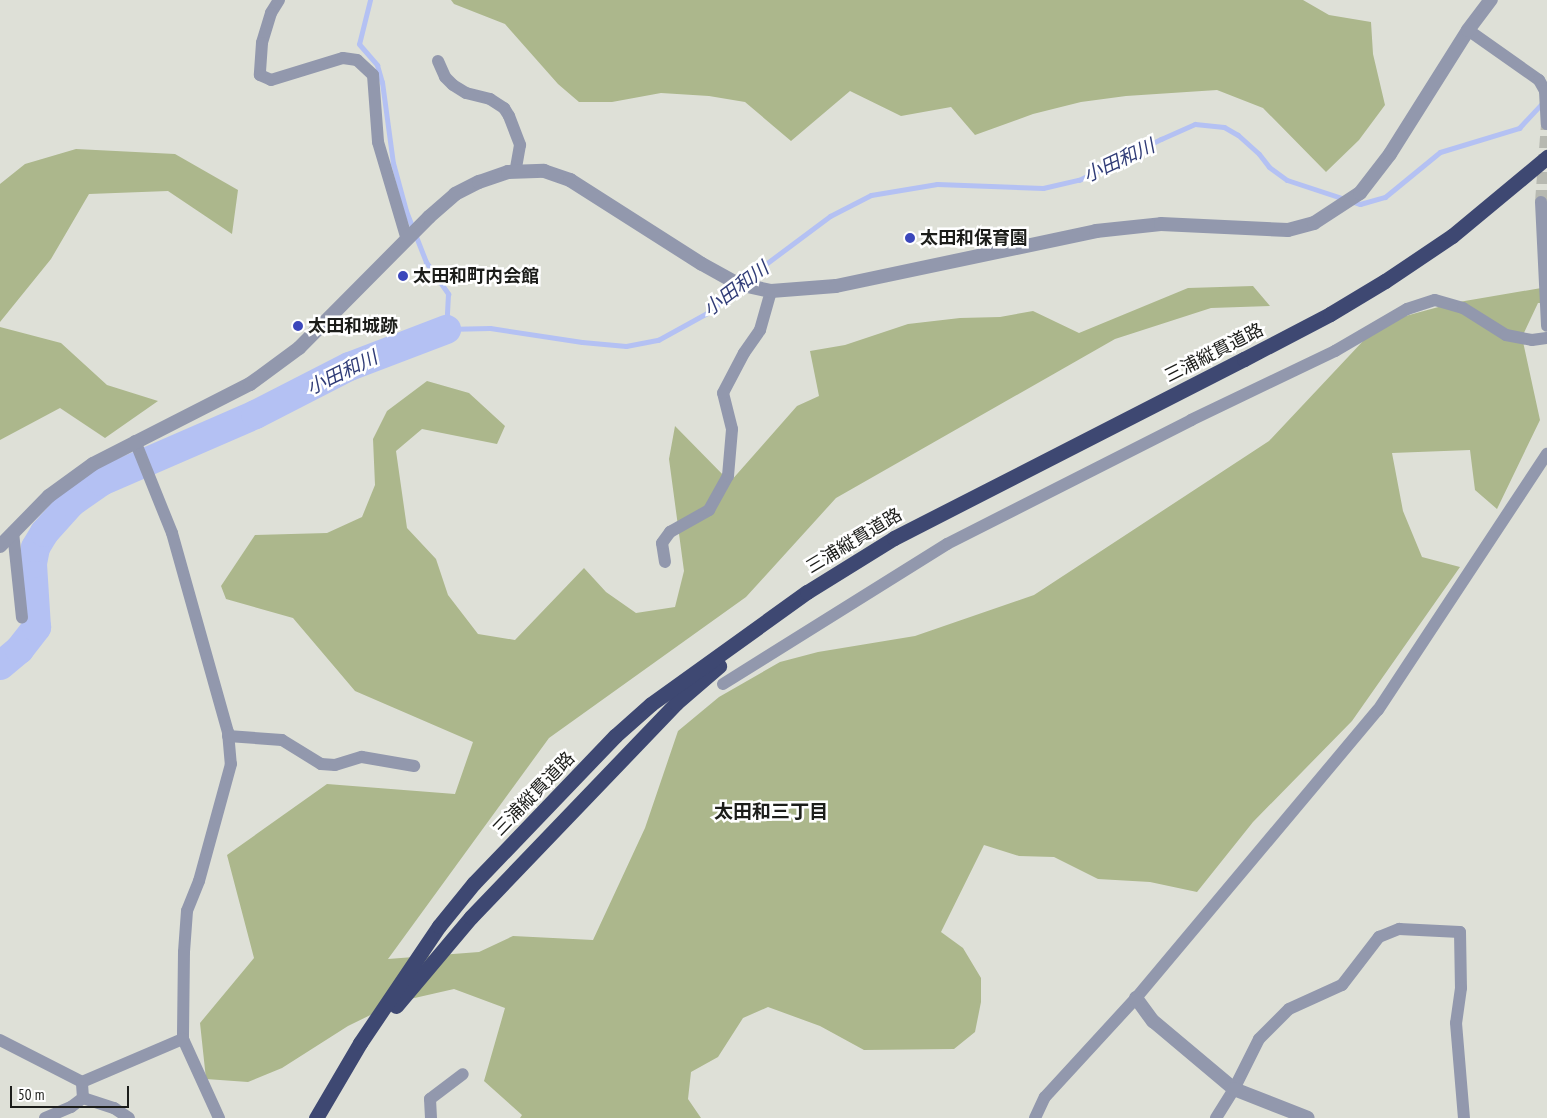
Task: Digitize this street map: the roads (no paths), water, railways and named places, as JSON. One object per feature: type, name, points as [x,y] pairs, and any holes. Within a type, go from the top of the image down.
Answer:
[{"type":"highway","name":"三浦縦貫道路","points":[[320,1117],[360,1043],[438,926],[474,883],[608,742],[651,704],[807,592],[894,538],[1244,359],[1372,289],[1452,236],[1547,157]]},
{"type":"highway","name":"三浦縦貫道路","points":[[320,1117],[403,996],[441,951],[676,703],[709,674],[804,605],[898,546],[1249,367],[1334,322],[1383,293],[1457,243],[1547,169]]},
{"type":"street","points":[[279,0],[271,13],[262,43],[260,75],[271,80],[343,58],[357,60],[373,76],[378,142],[407,240]]},
{"type":"street","points":[[0,546],[49,496],[93,464],[135,441],[211,406],[257,379],[299,348],[455,194],[479,182],[508,172],[544,171],[570,180],[702,264],[738,284],[770,291],[836,286],[1096,231],[1161,224],[1288,230],[1314,223],[1360,193],[1390,154],[1468,30],[1492,0]]},
{"type":"street","points":[[1468,30],[1539,80],[1545,91],[1547,124]]},
{"type":"street","points":[[438,61],[445,77],[453,85],[466,93],[490,99],[504,108],[520,145],[515,172]]},
{"type":"street","points":[[1542,202],[1547,326]]},
{"type":"street","points":[[665,562],[662,543],[670,532],[710,510],[728,476],[732,429],[723,393],[744,352],[760,330],[770,291]]},
{"type":"street","points":[[723,684],[946,544],[1191,420],[1336,351],[1407,309],[1435,300],[1463,308],[1506,335],[1532,340],[1547,338]]},
{"type":"street","points":[[135,441],[172,533],[228,736],[231,764],[199,881],[188,912],[183,1039],[219,1118]]},
{"type":"street","points":[[1035,1118],[1045,1097],[1136,998],[1378,710],[1547,454]]},
{"type":"street","points":[[13,532],[22,618]]},
{"type":"street","points":[[228,736],[282,740],[321,764],[335,765],[362,757],[414,766]]},
{"type":"street","points":[[1216,1118],[1234,1089],[1259,1039],[1289,1009],[1342,984],[1380,937],[1399,929],[1460,932],[1461,988],[1456,1024],[1464,1118]]},
{"type":"street","points":[[1136,998],[1153,1021],[1234,1089],[1308,1118]]},
{"type":"street","points":[[82,1082],[183,1039]]},
{"type":"street","points":[[0,1040],[82,1082]]},
{"type":"street","points":[[431,1118],[430,1099],[463,1074]]},
{"type":"street","points":[[82,1082],[83,1098]]},
{"type":"street","points":[[45,1118],[70,1107],[83,1098]]},
{"type":"street","points":[[83,1098],[114,1108],[129,1118]]},
{"type":"waterway","name":"小田和川","points":[[370,0],[359,44],[377,65],[382,82],[393,163],[406,211],[426,262],[448,294],[446,329],[490,328],[582,342],[626,346],[658,340],[709,312],[759,269],[830,216],[871,195],[937,184],[1043,188],[1079,180],[1195,124],[1224,127],[1238,135],[1259,154],[1269,167],[1287,180],[1360,204],[1385,197],[1440,152],[1519,128],[1543,102]]},
{"type":"waterway","name":"小田和川","points":[[0,665],[19,649],[36,627],[32,563],[35,547],[44,532],[71,502],[101,481],[255,414],[349,366],[446,329]]},
{"type":"tunnel","points":[[1541,202],[1547,124]]},
{"type":"place","name":"太田和保育園","points":[[910,238]]},
{"type":"place","name":"太田和町内会館","points":[[403,276]]},
{"type":"place","name":"太田和城跡","points":[[298,326]]},
{"type":"district","name":"太田和三丁目","points":[[771,812]]}]
